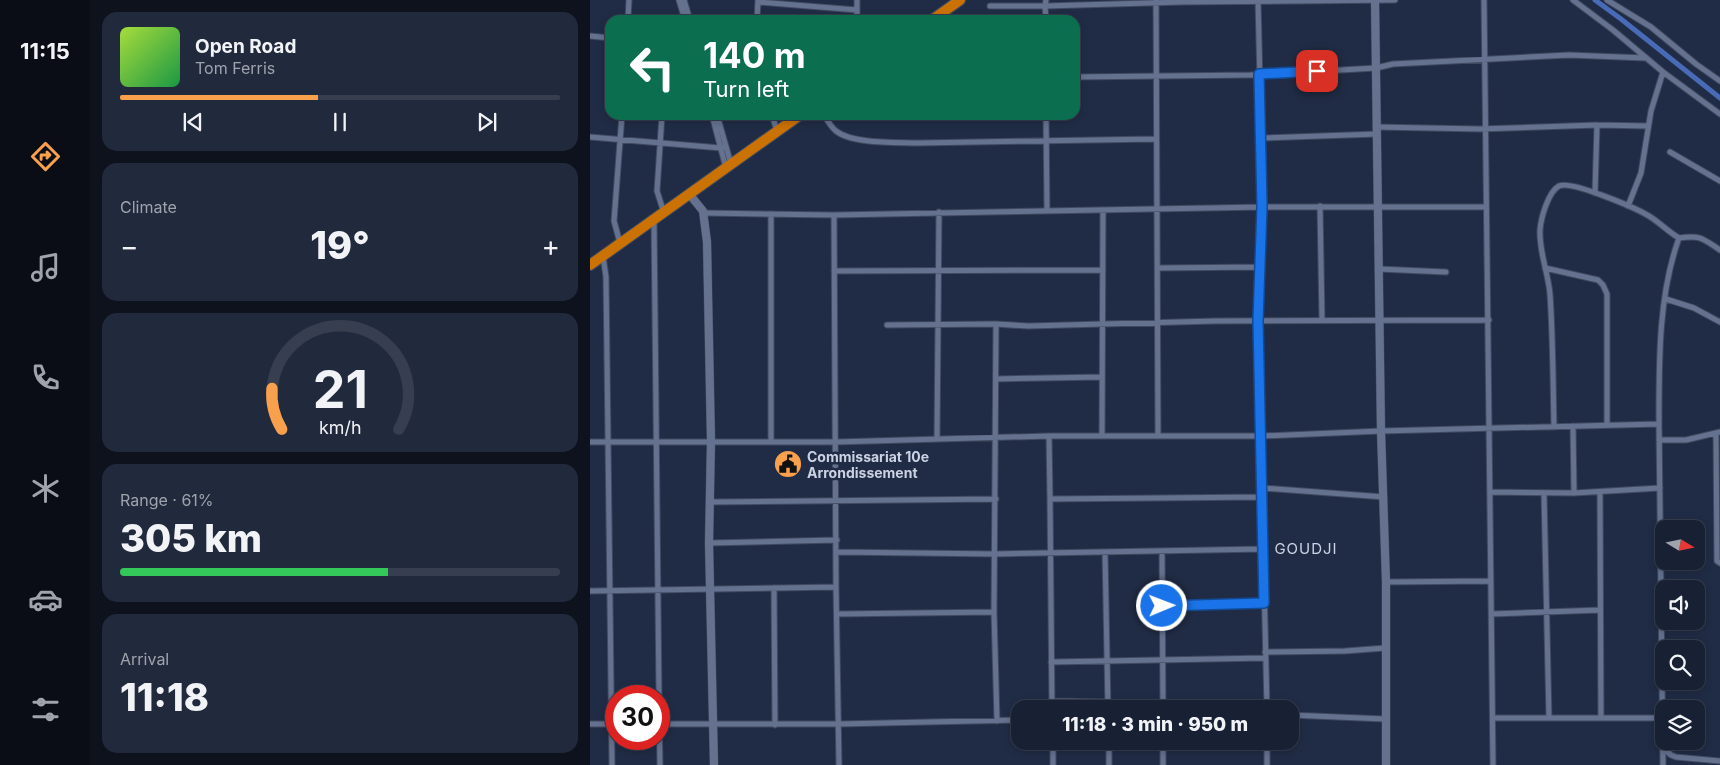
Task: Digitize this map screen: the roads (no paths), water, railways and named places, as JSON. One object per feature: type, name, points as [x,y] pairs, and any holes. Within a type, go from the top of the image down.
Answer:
[{"type":"highway","points":[[939,15],[960,0]]},
{"type":"highway","points":[[590,266],[793,120]]},
{"type":"main road","points":[[1375,0],[1381,320],[1381,431],[1385,497],[1386,765]]},
{"type":"main road","points":[[690,194],[704,214],[707,242],[711,442],[709,543],[714,765]]},
{"type":"street","points":[[628,15],[629,0]]},
{"type":"street","points":[[679,0],[684,15]]},
{"type":"street","points":[[684,0],[688,15]]},
{"type":"street","points":[[857,0],[857,15]]},
{"type":"street","points":[[990,6],[1156,1],[1395,0]]},
{"type":"street","points":[[1484,0],[1493,765]]},
{"type":"street","points":[[1574,0],[1645,58],[1720,114]]},
{"type":"street","points":[[1607,0],[1651,27],[1720,81]]},
{"type":"street","points":[[757,15],[758,1],[857,10]]},
{"type":"street","points":[[1156,1],[1158,435]]},
{"type":"street","points":[[1258,1],[1262,138],[1258,321],[1262,436],[1266,700]]},
{"type":"street","points":[[590,36],[605,38]]},
{"type":"street","points":[[1080,77],[1259,74],[1376,68],[1393,64],[1569,55],[1645,58]]},
{"type":"street","points":[[1628,206],[1641,173],[1648,126],[1663,72]]},
{"type":"street","points":[[620,244],[614,221],[622,120]]},
{"type":"street","points":[[662,120],[657,191],[664,213]]},
{"type":"street","points":[[714,120],[724,147]]},
{"type":"street","points":[[718,120],[729,166]]},
{"type":"street","points":[[773,120],[777,132]]},
{"type":"street","points":[[828,120],[836,131],[860,140],[918,143],[1156,139]]},
{"type":"street","points":[[1046,120],[1047,211]]},
{"type":"street","points":[[1262,138],[1376,130],[1597,125],[1648,126]]},
{"type":"street","points":[[1595,192],[1597,125]]},
{"type":"street","points":[[590,137],[724,147]]},
{"type":"street","points":[[1670,152],[1720,181]]},
{"type":"street","points":[[1554,427],[1550,294],[1542,256],[1540,229],[1549,199],[1557,188],[1561,185],[1595,192],[1651,217],[1679,238],[1696,236],[1720,250]]},
{"type":"street","points":[[704,214],[834,215],[1262,206],[1486,207]]},
{"type":"street","points":[[1320,206],[1322,320]]},
{"type":"street","points":[[1102,435],[1103,210]]},
{"type":"street","points":[[937,439],[939,212]]},
{"type":"street","points":[[771,214],[771,442]]},
{"type":"street","points":[[834,215],[839,765]]},
{"type":"street","points":[[654,220],[659,685]]},
{"type":"street","points":[[1662,700],[1659,365],[1672,257],[1679,238]]},
{"type":"street","points":[[603,256],[606,277],[609,591],[613,685]]},
{"type":"street","points":[[1157,268],[1260,267]]},
{"type":"street","points":[[1545,268],[1598,280],[1603,285],[1606,294],[1607,425]]},
{"type":"street","points":[[1379,269],[1446,272]]},
{"type":"street","points":[[834,271],[1103,270]]},
{"type":"street","points":[[1666,299],[1694,308],[1720,322]]},
{"type":"street","points":[[887,325],[996,324],[1028,326],[1322,320],[1489,320]]},
{"type":"street","points":[[996,324],[994,612],[997,721]]},
{"type":"street","points":[[996,379],[1102,377]]},
{"type":"street","points":[[590,442],[836,442],[1102,435],[1262,436],[1659,424]]},
{"type":"street","points":[[1573,426],[1574,493]]},
{"type":"street","points":[[1659,440],[1680,440],[1718,433],[1718,561],[1720,563]]},
{"type":"street","points":[[1049,436],[1052,700]]},
{"type":"street","points":[[1262,488],[1385,497]]},
{"type":"street","points":[[1490,492],[1544,494],[1660,488]]},
{"type":"street","points":[[1600,492],[1601,718]]},
{"type":"street","points":[[1544,494],[1549,718]]},
{"type":"street","points":[[1050,499],[1263,497]]},
{"type":"street","points":[[710,502],[996,499]]},
{"type":"street","points":[[709,543],[837,540]]},
{"type":"street","points":[[837,552],[995,554],[1263,549]]},
{"type":"street","points":[[1162,551],[1163,700]]},
{"type":"street","points":[[1105,552],[1108,700]]},
{"type":"street","points":[[1386,582],[1490,581]]},
{"type":"street","points":[[590,591],[836,587]]},
{"type":"street","points":[[774,588],[775,725]]},
{"type":"street","points":[[1162,606],[1264,603]]},
{"type":"street","points":[[1491,614],[1600,610]]},
{"type":"street","points":[[837,614],[994,612]]},
{"type":"street","points":[[1052,662],[1162,660],[1385,648]]},
{"type":"street","points":[[1299,715],[1385,719]]},
{"type":"street","points":[[1493,718],[1655,718]]},
{"type":"street","points":[[670,724],[775,725],[1011,720]]},
{"type":"street","points":[[590,724],[605,724]]},
{"type":"street","points":[[612,765],[613,750]]},
{"type":"street","points":[[660,750],[660,765]]},
{"type":"street","points":[[1053,750],[1053,765]]},
{"type":"street","points":[[1109,750],[1109,765]]},
{"type":"street","points":[[1163,750],[1163,765]]},
{"type":"street","points":[[1267,750],[1267,765]]},
{"type":"street","points":[[1662,750],[1663,765]]},
{"type":"street","points":[[1665,750],[1676,757],[1720,761]]},
{"type":"waterway","points":[[1595,0],[1720,98]]},
{"type":"place","name":"Commissariat 10e Arrondissement","points":[[788,464]]},
{"type":"district","name":"GOUDJI","points":[[1306,548]]}]
